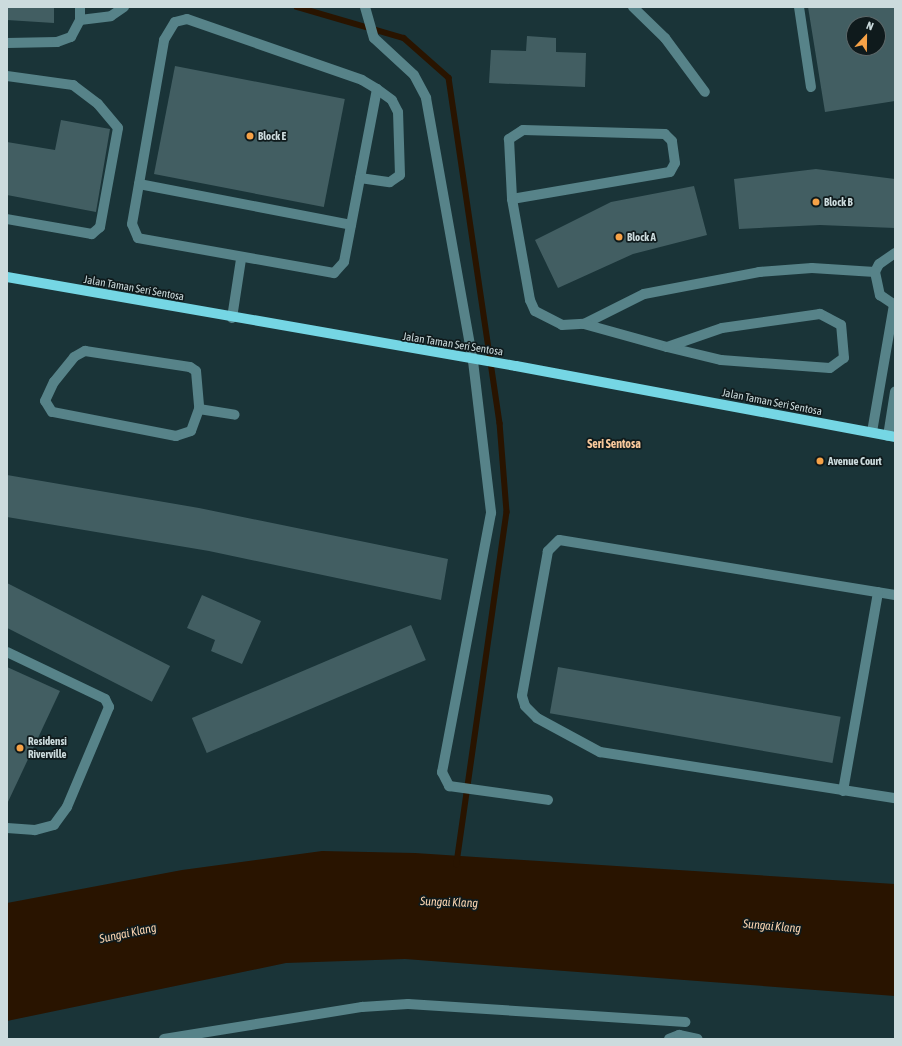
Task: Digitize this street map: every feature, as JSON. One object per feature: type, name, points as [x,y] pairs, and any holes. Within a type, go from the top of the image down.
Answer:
[{"type":"main road","name":"Jalan Taman Seri Sentosa","points":[[7,277],[473,361],[516,366],[891,436]]},
{"type":"lane","points":[[7,43],[57,42],[71,37],[80,20],[80,7]]},
{"type":"lane","points":[[80,20],[110,16],[124,7]]},
{"type":"lane","points":[[633,7],[665,38],[705,92]]},
{"type":"lane","points":[[799,7],[812,88]]},
{"type":"lane","points":[[365,8],[374,38],[414,75],[426,98],[473,361],[491,514],[442,772],[449,786],[548,800]]},
{"type":"lane","points":[[360,178],[390,182],[400,174],[398,112],[392,100],[377,89],[362,80],[187,19],[175,22],[164,40],[132,224],[138,238],[241,258],[334,273],[344,262],[351,225],[377,89]]},
{"type":"lane","points":[[7,76],[73,86],[98,104],[118,128],[100,227],[92,234],[7,219]]},
{"type":"lane","points":[[512,199],[670,172],[675,163],[672,141],[665,134],[523,130],[509,139],[512,199],[535,311],[562,324],[584,324],[667,348],[721,360],[830,368],[844,358],[841,325],[820,314],[722,328],[667,348]]},
{"type":"lane","points":[[139,184],[351,225]]},
{"type":"lane","points":[[872,432],[895,305],[880,295],[875,272],[879,264],[895,253]]},
{"type":"lane","points":[[232,318],[241,258]]},
{"type":"lane","points":[[584,324],[619,303],[687,284],[759,272],[812,268],[875,272]]},
{"type":"lane","points":[[85,351],[190,367],[196,372],[199,409],[191,431],[176,436],[52,412],[45,401],[59,376],[74,357],[85,351]]},
{"type":"lane","points":[[891,436],[895,392]]},
{"type":"lane","points":[[199,409],[235,415]]},
{"type":"lane","points":[[895,595],[559,540],[548,551],[523,688],[525,706],[537,718],[600,752],[895,798]]},
{"type":"lane","points":[[843,791],[878,592]]},
{"type":"lane","points":[[7,652],[105,699],[109,707],[67,807],[54,825],[35,830],[7,828]]},
{"type":"lane","points":[[164,1039],[362,1006],[408,1004],[685,1022]]},
{"type":"lane","points":[[669,1039],[679,1035],[698,1039]]},
{"type":"water","name":"Sungai Klang","points":[[322,851],[415,853],[895,884],[895,996],[405,959],[286,963],[7,1021],[7,903],[182,870]]},
{"type":"building","points":[[7,7],[54,7],[54,23],[7,20]]},
{"type":"building","points":[[808,7],[895,7],[895,101],[825,112]]},
{"type":"building","points":[[527,36],[556,38],[556,52],[586,53],[585,87],[489,83],[491,50],[526,51]]},
{"type":"building","name":"Block E","points":[[175,66],[345,99],[324,207],[154,174]]},
{"type":"building","points":[[61,120],[110,129],[96,212],[7,195],[7,142],[55,150]]},
{"type":"building","name":"Block B","points":[[816,169],[895,179],[895,228],[820,225],[739,229],[734,179]]},
{"type":"building","name":"Block A","points":[[694,186],[707,235],[633,254],[558,288],[535,240],[611,202]]},
{"type":"building","points":[[7,475],[199,508],[448,559],[441,600],[209,551],[7,517]]},
{"type":"building","points":[[7,583],[170,666],[152,702],[7,628]]},
{"type":"building","points":[[202,595],[261,621],[242,664],[211,651],[215,640],[187,628]]},
{"type":"building","points":[[411,625],[426,660],[207,753],[192,718]]},
{"type":"building","name":"Residensi Riverville","points":[[7,667],[60,691],[7,804]]},
{"type":"building","points":[[558,667],[841,717],[832,763],[550,713]]},
{"type":"waterway","points":[[297,7],[404,38],[449,78],[500,423],[507,512],[457,864]]},
{"type":"place","name":"Block E","points":[[250,136]]},
{"type":"place","name":"Block B","points":[[816,202]]},
{"type":"place","name":"Block A","points":[[619,237]]},
{"type":"place","name":"Avenue Court","points":[[820,461]]},
{"type":"place","name":"Residensi Riverville","points":[[20,748]]},
{"type":"district","name":"Seri Sentosa","points":[[614,445]]}]
